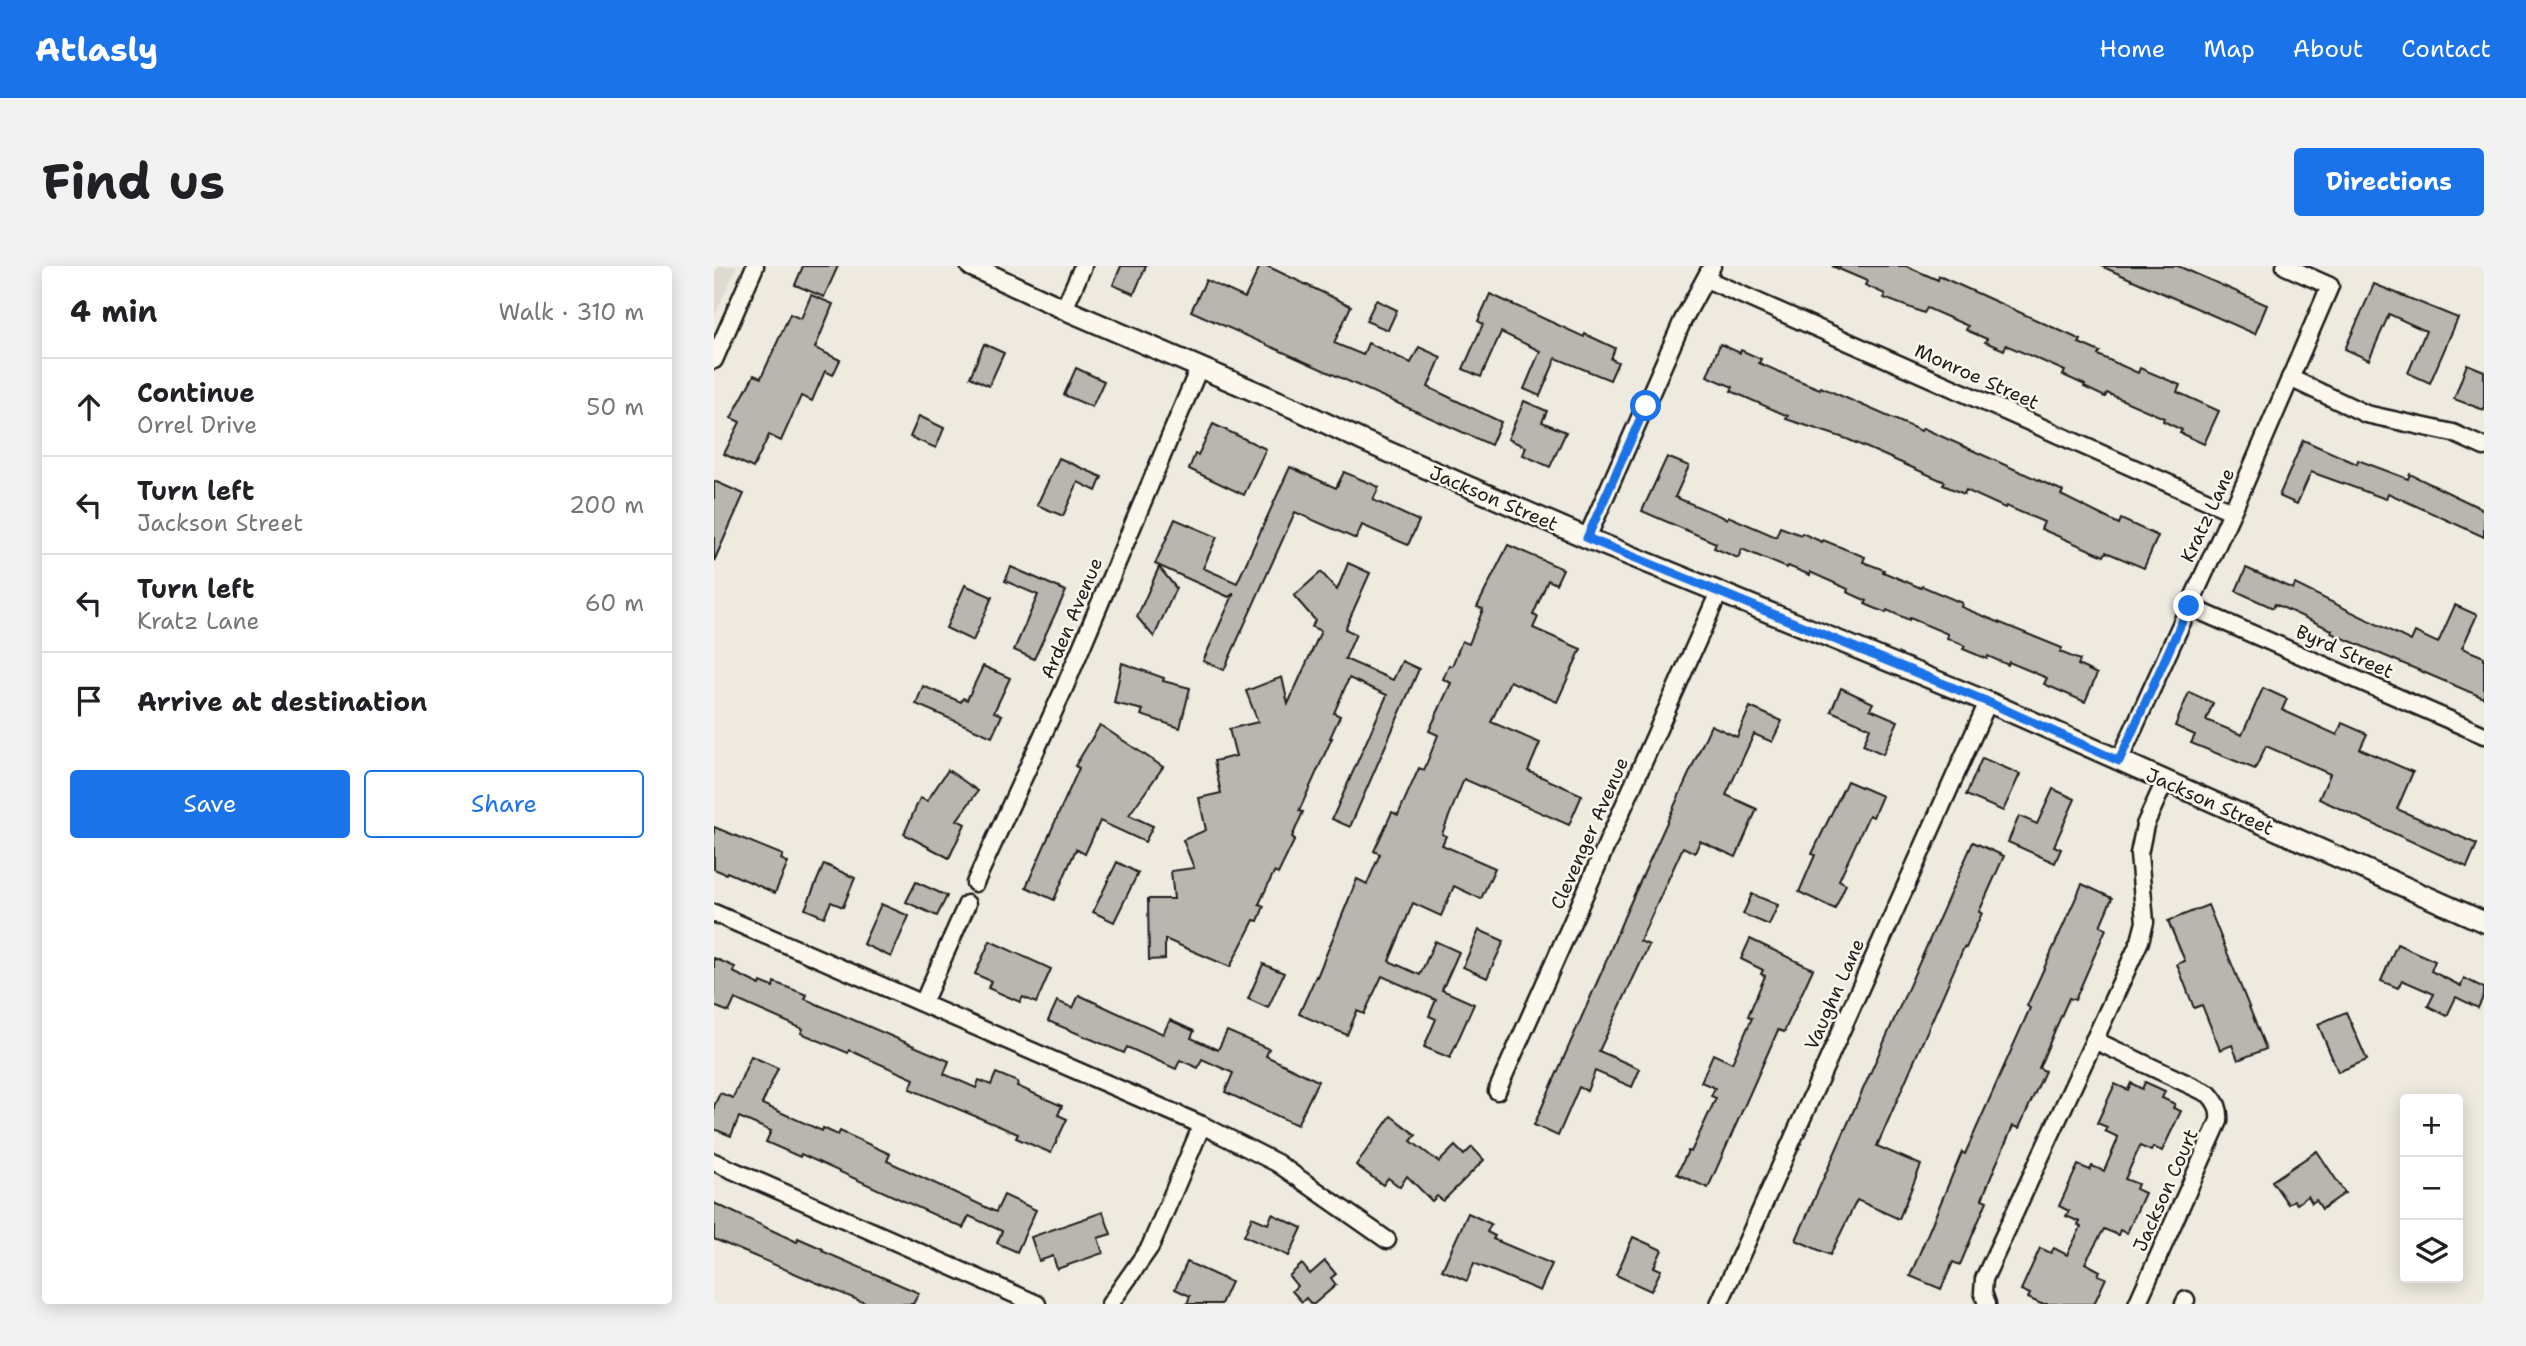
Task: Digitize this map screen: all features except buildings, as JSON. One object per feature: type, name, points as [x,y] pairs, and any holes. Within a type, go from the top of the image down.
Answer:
[{"type":"street","points":[[714,360],[755,266]]},
{"type":"street","name":"Jackson Street","points":[[971,266],[1587,538],[1988,702],[2484,922]]},
{"type":"street","points":[[1064,309],[1083,266]]},
{"type":"street","name":"Kratz Lane","points":[[2119,761],[2330,286],[2285,266]]},
{"type":"street","points":[[1587,538],[1683,320],[1709,272]]},
{"type":"street","name":"Monroe Street","points":[[1709,272],[2231,511]]},
{"type":"street","name":"Arden Avenue","points":[[975,883],[1063,691],[1199,368]]},
{"type":"street","points":[[2290,379],[2366,414],[2453,433],[2484,447]]},
{"type":"street","name":"Clevenger Avenue","points":[[1497,1091],[1719,592]]},
{"type":"street","name":"Byrd Street","points":[[2189,606],[2484,735]]},
{"type":"street","name":"Vaughn Lane","points":[[1719,1304],[1988,702]]},
{"type":"street","points":[[1987,1304],[1983,1292],[1984,1279],[2140,941],[2145,922],[2139,854],[2145,825],[2165,780]]},
{"type":"street","points":[[923,1003],[967,904]]},
{"type":"street","points":[[714,913],[1202,1125],[1277,1163],[1387,1240]]},
{"type":"street","name":"Jackson Court","points":[[2094,1040],[2209,1094],[2220,1111],[2219,1121],[2137,1304]]},
{"type":"street","points":[[1110,1304],[1150,1247],[1202,1125]]},
{"type":"street","points":[[714,1162],[1037,1304]]},
{"type":"shaded area","points":[[714,266],[737,266],[714,317]]},
{"type":"route","points":[[1646,406],[1587,538],[1988,702],[2119,761],[2189,606]]}]
